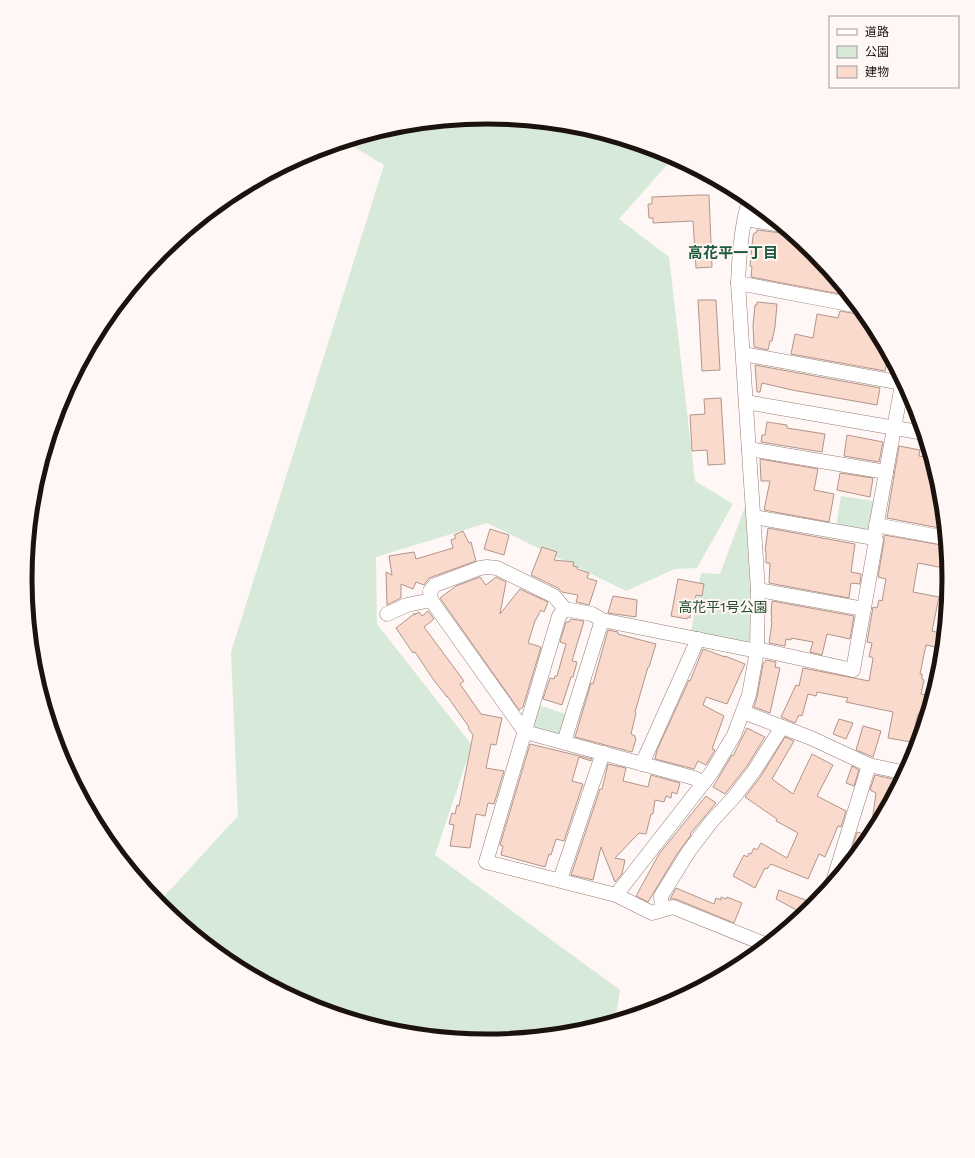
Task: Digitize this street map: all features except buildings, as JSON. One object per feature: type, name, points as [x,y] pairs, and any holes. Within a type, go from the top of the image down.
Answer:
[{"type":"street","points":[[616,895],[704,783],[723,755],[734,735],[749,695],[757,650],[758,590],[738,283],[745,219],[748,206]]},
{"type":"street","points":[[745,219],[771,223]]},
{"type":"street","points":[[738,283],[851,304]]},
{"type":"street","points":[[743,354],[897,380]]},
{"type":"street","points":[[704,783],[694,778],[525,732],[431,600],[430,591],[435,585],[487,567],[497,568],[554,596],[565,609],[592,614],[602,620],[853,670],[876,540],[875,532],[901,389]]},
{"type":"street","points":[[746,402],[919,432]]},
{"type":"street","points":[[748,449],[886,472]]},
{"type":"street","points":[[754,517],[875,532],[941,538]]},
{"type":"street","points":[[758,590],[864,609]]},
{"type":"street","points":[[387,614],[407,605],[431,600]]},
{"type":"street","points":[[565,609],[559,616],[486,862],[616,895],[652,913],[673,907],[761,943]]},
{"type":"street","points":[[564,742],[602,620]]},
{"type":"street","points":[[642,764],[698,639]]},
{"type":"street","points":[[743,712],[811,738],[869,765],[900,772]]},
{"type":"street","points":[[662,909],[661,896],[689,851],[711,822],[734,797],[754,771],[782,727]]},
{"type":"street","points":[[560,880],[603,753]]},
{"type":"street","points":[[836,872],[869,765]]},
{"type":"green space","points":[[458,124],[517,124],[576,132],[634,148],[670,162],[619,219],[669,257],[695,481],[733,504],[697,568],[675,569],[626,591],[487,523],[376,557],[377,624],[472,745],[435,855],[620,990],[616,1016],[576,1026],[517,1034],[458,1034],[428,1031],[370,1019],[313,1000],[286,988],[234,958],[187,921],[162,898],[238,816],[231,652],[384,165],[351,145],[399,132]]},
{"type":"green space","points":[[841,496],[874,501],[870,529],[864,533],[836,527]]},
{"type":"green space","name":"高花平1号公園","points":[[746,504],[751,594],[751,640],[746,644],[691,632],[701,573],[720,574]]},
{"type":"green space","points":[[538,705],[569,715],[563,735],[534,730],[532,726]]},
{"type":"district","name":"高花平一丁目","points":[[733,253]]}]
